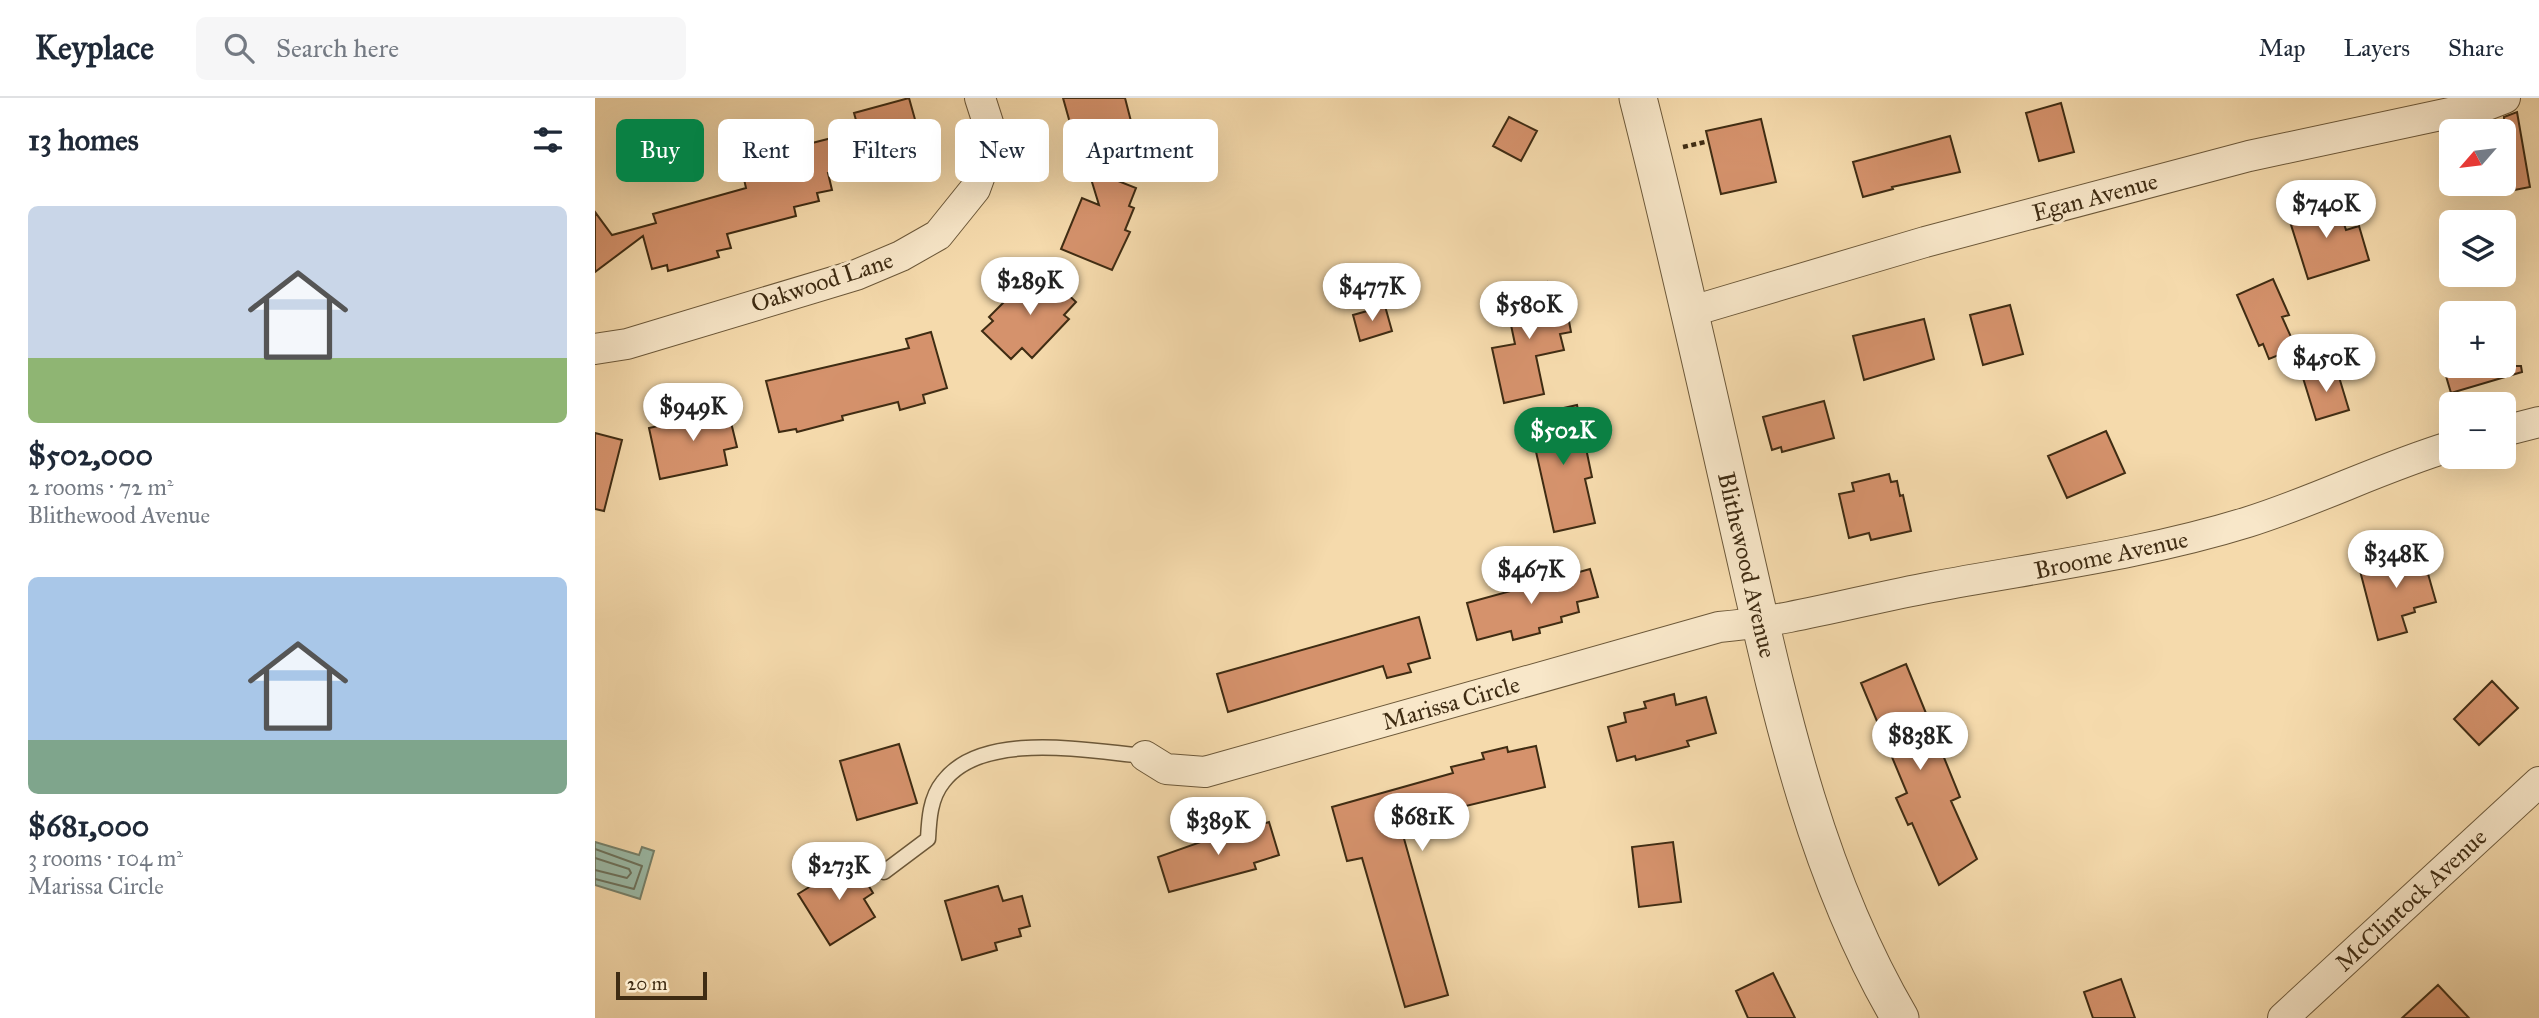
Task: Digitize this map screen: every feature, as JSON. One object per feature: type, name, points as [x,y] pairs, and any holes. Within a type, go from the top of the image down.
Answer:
[{"type":"street","name":"Oakwood Lane","points":[[595,349],[627,344],[856,275],[901,256],[938,235],[975,190],[986,156],[990,129],[980,98]]},
{"type":"street","name":"Blithewood Avenue","points":[[1638,98],[1759,624],[1794,761],[1821,846],[1861,947],[1900,1018]]},
{"type":"street","name":"Egan Avenue","points":[[1689,312],[1925,242],[2249,156],[2474,108],[2505,98]]},
{"type":"street","points":[[2516,428],[2539,422]]},
{"type":"street","name":"Broome Avenue","points":[[1759,624],[1903,592],[2167,545],[2291,508],[2439,451]]},
{"type":"street","name":"Marissa Circle","points":[[1145,756],[1166,769],[1205,772],[1719,627],[1759,624]]},
{"type":"street","name":"McClintock Avenue","points":[[2283,1018],[2539,782]]},
{"type":"lane","points":[[884,872],[928,839],[929,813],[941,783],[964,762],[1000,752],[1053,747],[1145,756]]},
{"type":"path","points":[[1672,150],[1705,142]]},
{"type":"water","points":[[595,842],[639,855],[642,847],[654,851],[640,899],[595,885]]},
{"type":"building","points":[[909,98],[915,119],[856,119],[854,113]]},
{"type":"building","points":[[1063,98],[1125,98],[1130,119],[1069,119]]},
{"type":"building","points":[[2061,103],[2074,152],[2039,161],[2026,113]]},
{"type":"building","points":[[2517,112],[2530,187],[2517,190],[2517,119],[2504,117]]},
{"type":"building","points":[[1509,117],[1537,131],[1521,161],[1493,146]]},
{"type":"building","points":[[1761,119],[1776,182],[1721,194],[1706,131]]},
{"type":"building","points":[[1950,136],[1960,172],[1892,187],[1893,189],[1863,197],[1853,162]]},
{"type":"building","points":[[828,139],[828,182],[832,190],[817,193],[819,201],[794,207],[796,216],[727,234],[731,248],[717,251],[719,257],[668,271],[667,265],[652,269],[643,236],[595,272],[595,212],[612,235],[656,223],[653,214],[746,188],[745,182],[814,182],[814,143]]},
{"type":"building","points":[[1092,182],[1121,182],[1136,188],[1129,206],[1134,208],[1125,230],[1130,232],[1112,270],[1061,249],[1082,198],[1099,205]]},
{"type":"building","points":[[2322,201],[2325,212],[2339,208],[2346,230],[2359,226],[2369,260],[2308,279],[2287,212]]},
{"type":"building","points":[[1042,270],[1076,302],[1064,315],[1069,319],[1032,358],[1022,348],[1011,359],[982,331],[993,321],[989,317],[1026,280],[1029,283]]},
{"type":"building","points":[[2273,279],[2289,315],[2282,317],[2296,348],[2269,359],[2263,344],[2259,346],[2237,295]]},
{"type":"building","points":[[1547,282],[1553,308],[1566,305],[1571,332],[1560,334],[1564,350],[1536,356],[1544,394],[1504,403],[1492,348],[1515,344],[1504,292]]},
{"type":"building","points":[[2010,305],[2023,354],[1983,365],[1970,315]]},
{"type":"building","points":[[1385,306],[1392,331],[1360,341],[1353,315]]},
{"type":"building","points":[[1924,319],[1934,359],[1864,380],[1853,336]]},
{"type":"building","points":[[931,332],[947,388],[923,395],[925,403],[900,410],[898,402],[842,416],[843,420],[797,432],[796,429],[779,432],[766,381],[909,348],[906,339]]},
{"type":"building","points":[[2516,366],[2521,366],[2522,372],[2516,374]]},
{"type":"building","points":[[2336,367],[2349,410],[2316,420],[2303,378]]},
{"type":"building","points":[[2447,378],[2502,378],[2454,392],[2451,392]]},
{"type":"building","points":[[1824,401],[1834,438],[1782,452],[1781,447],[1772,450],[1763,417]]},
{"type":"building","points":[[1577,405],[1592,477],[1585,479],[1595,523],[1554,532],[1528,416]]},
{"type":"building","points":[[727,406],[737,447],[724,450],[727,465],[660,479],[649,428],[663,425],[663,421]]},
{"type":"building","points":[[2106,431],[2125,473],[2067,498],[2048,456]]},
{"type":"building","points":[[595,433],[622,440],[604,511],[595,509]]},
{"type":"building","points":[[1889,474],[1891,482],[1897,481],[1900,496],[1903,495],[1911,531],[1871,540],[1869,533],[1849,538],[1839,494],[1854,491],[1852,483]]},
{"type":"building","points":[[2421,549],[2436,602],[2414,608],[2415,612],[2402,616],[2407,632],[2378,640],[2358,563]]},
{"type":"building","points":[[1590,569],[1598,597],[1577,602],[1579,612],[1561,617],[1562,622],[1539,628],[1540,633],[1513,640],[1511,631],[1477,640],[1467,603]]},
{"type":"building","points":[[1419,617],[1430,658],[1408,664],[1411,672],[1387,678],[1383,666],[1228,712],[1217,674]]},
{"type":"building","points":[[1906,664],[1960,797],[1951,801],[1977,859],[1939,885],[1912,823],[1908,825],[1896,798],[1907,793],[1861,683]]},
{"type":"building","points":[[2492,681],[2518,708],[2479,745],[2454,719]]},
{"type":"building","points":[[1674,694],[1676,705],[1706,697],[1716,733],[1687,741],[1689,746],[1636,760],[1635,756],[1617,761],[1608,727],[1626,722],[1624,713],[1646,708],[1644,702]]},
{"type":"building","points":[[899,744],[917,803],[857,820],[840,761]]},
{"type":"building","points":[[1536,746],[1545,787],[1420,817],[1421,822],[1401,828],[1448,995],[1405,1007],[1362,858],[1347,861],[1332,807],[1453,773],[1451,767],[1484,759],[1482,753],[1507,747],[1508,752]]},
{"type":"building","points":[[1269,822],[1279,855],[1254,863],[1256,869],[1169,892],[1158,857],[1243,827],[1244,830]]},
{"type":"building","points":[[1673,842],[1681,902],[1639,907],[1632,847]]},
{"type":"building","points":[[853,860],[873,893],[864,899],[875,917],[830,945],[798,894]]},
{"type":"building","points":[[998,886],[1003,901],[1022,896],[1030,926],[1019,929],[1021,936],[995,943],[997,950],[962,960],[945,901]]},
{"type":"building","points":[[1773,973],[1795,1018],[1748,1018],[1736,991]]},
{"type":"building","points":[[2121,979],[2135,1018],[2093,1018],[2084,992]]},
{"type":"building","points":[[2438,985],[2469,1018],[2402,1018]]}]
